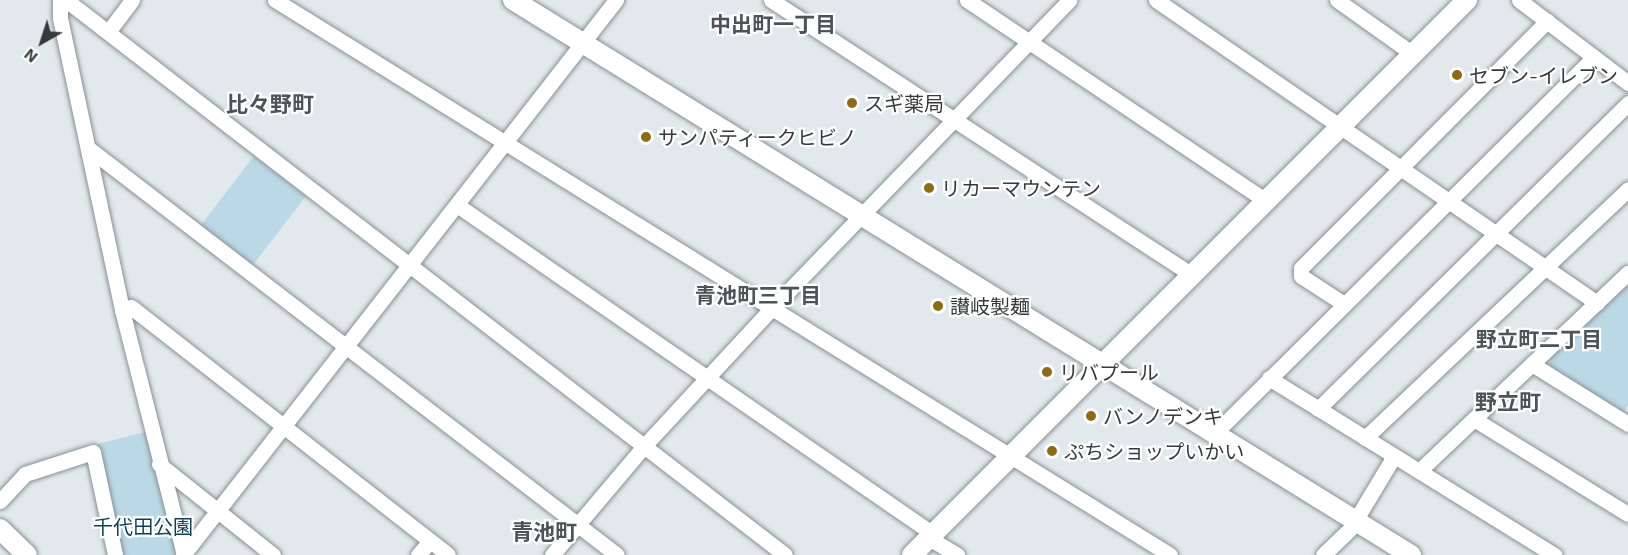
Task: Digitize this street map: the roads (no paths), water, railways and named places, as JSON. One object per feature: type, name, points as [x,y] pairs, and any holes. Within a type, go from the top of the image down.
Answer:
[{"type":"street","points":[[60,0],[60,18],[122,310],[159,464],[184,555]]},
{"type":"street","points":[[66,0],[785,555]]},
{"type":"street","points":[[108,32],[132,0]]},
{"type":"street","points":[[275,0],[1170,555]]},
{"type":"street","points":[[513,0],[1411,555]]},
{"type":"street","points":[[184,555],[616,0]]},
{"type":"street","points":[[771,0],[1192,275]]},
{"type":"street","points":[[967,0],[1266,201]]},
{"type":"street","points":[[552,555],[644,446],[772,308],[860,214],[1069,0]]},
{"type":"street","points":[[1156,0],[1597,303]]},
{"type":"street","points":[[1337,0],[1413,54]]},
{"type":"street","points":[[912,555],[1467,0]]},
{"type":"street","points":[[1519,0],[1628,83]]},
{"type":"street","points":[[1344,304],[1301,276],[1301,268],[1547,21]]},
{"type":"street","points":[[1214,434],[1594,57]]},
{"type":"street","points":[[1318,409],[1628,103]]},
{"type":"street","points":[[88,148],[617,555]]},
{"type":"street","points":[[1365,438],[1628,189]]},
{"type":"street","points":[[457,205],[957,555]]},
{"type":"street","points":[[1419,471],[1628,273]]},
{"type":"street","points":[[122,310],[131,307],[448,555]]},
{"type":"street","points":[[1532,364],[1628,424]]},
{"type":"street","points":[[1269,378],[1555,555]]},
{"type":"street","points":[[1474,419],[1628,514]]},
{"type":"street","points":[[0,501],[25,474],[93,452],[115,555]]},
{"type":"street","points":[[1323,555],[1356,521],[1394,456]]},
{"type":"street","points":[[159,464],[273,555]]},
{"type":"street","points":[[0,529],[27,555]]},
{"type":"street","points":[[418,555],[430,541]]},
{"type":"place","name":"セブン-イレブン","points":[[1457,75]]},
{"type":"place","name":"スギ薬局","points":[[852,103]]},
{"type":"place","name":"サンパティークヒビノ","points":[[646,137]]},
{"type":"place","name":"リカーマウンテン","points":[[929,188]]},
{"type":"place","name":"讃岐製麺","points":[[938,306]]},
{"type":"place","name":"リバプール","points":[[1047,372]]},
{"type":"place","name":"バンノデンキ","points":[[1091,416]]},
{"type":"place","name":"ぷちショップいかい","points":[[1052,451]]},
{"type":"district","name":"中出町一丁目","points":[[773,24]]},
{"type":"district","name":"比々野町","points":[[270,104]]},
{"type":"district","name":"青池町三丁目","points":[[758,295]]},
{"type":"district","name":"野立町二丁目","points":[[1539,339]]},
{"type":"district","name":"野立町","points":[[1508,402]]},
{"type":"district","name":"青池町","points":[[544,532]]},
{"type":"park label","name":"千代田公園","points":[[143,526]]}]
